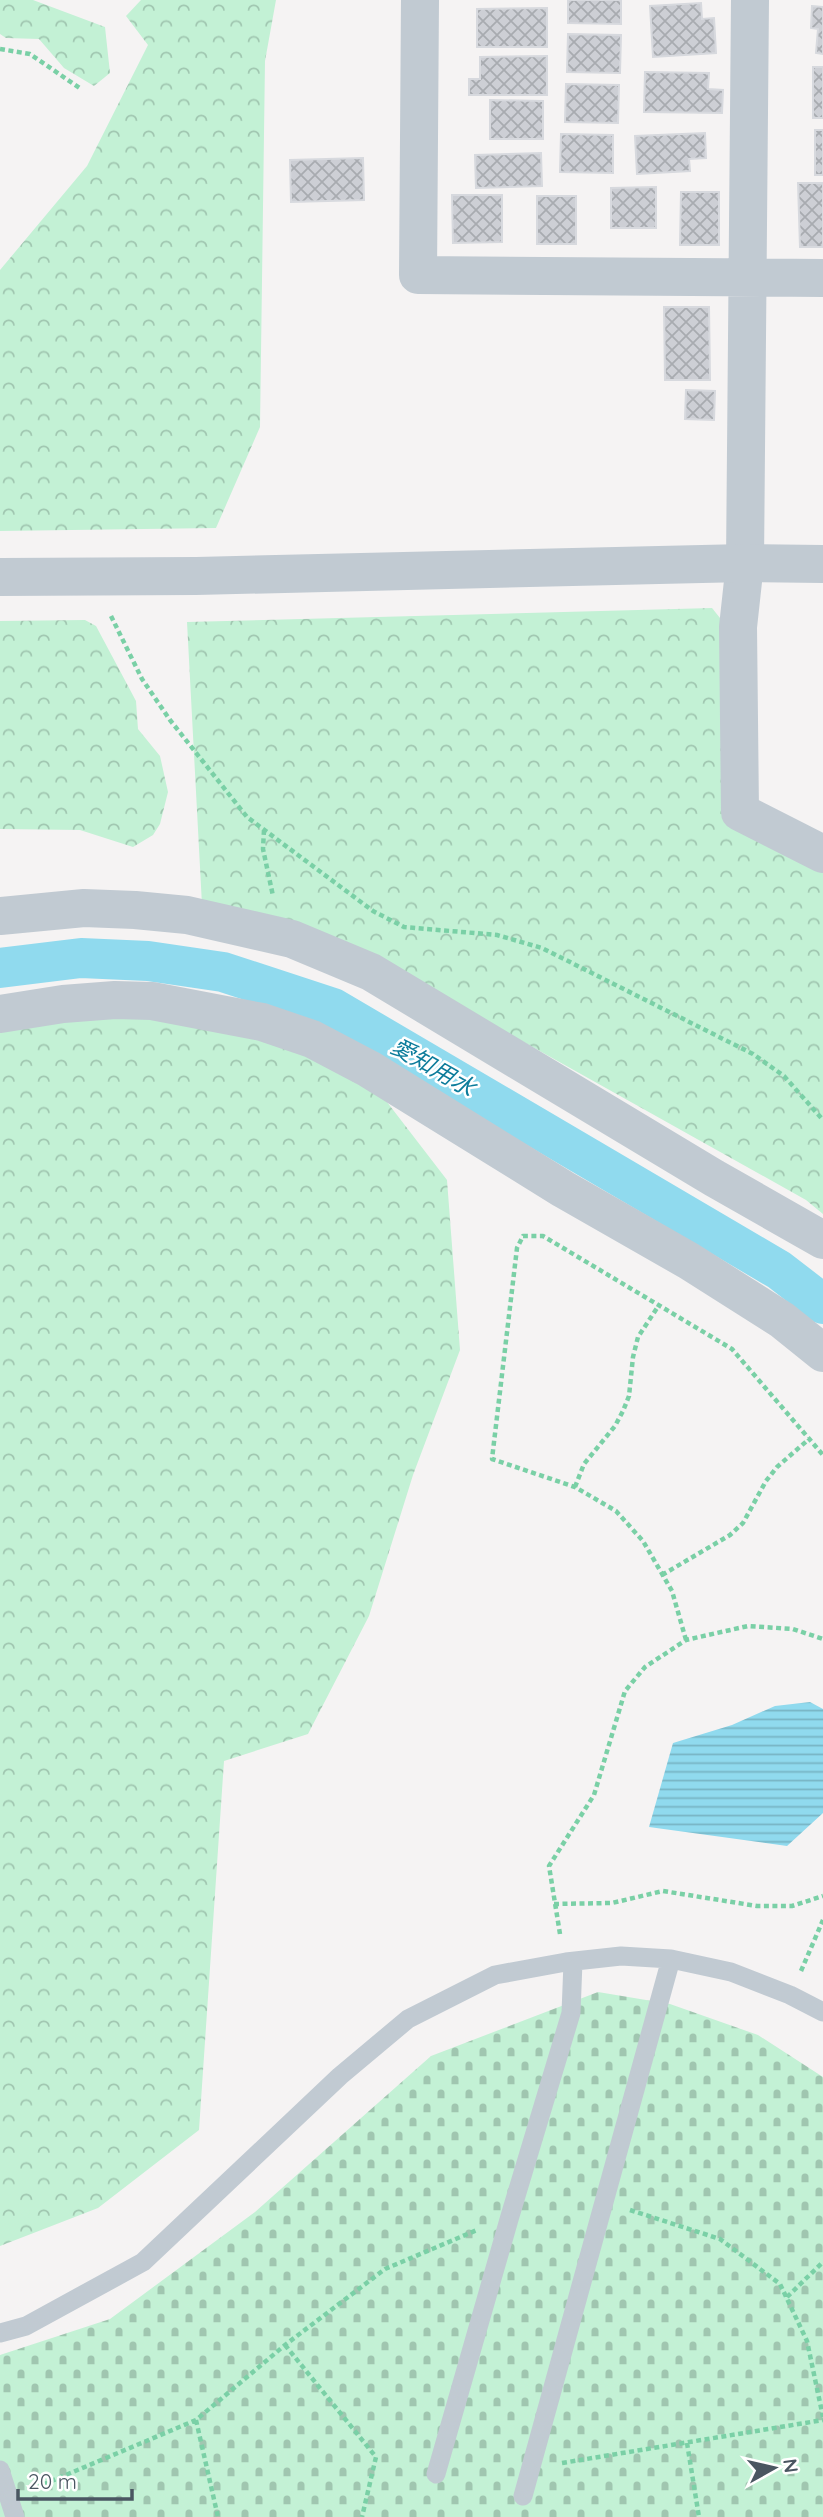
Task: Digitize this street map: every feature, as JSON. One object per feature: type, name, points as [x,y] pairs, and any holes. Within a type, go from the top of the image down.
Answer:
[{"type":"street","points":[[420,0],[418,275],[823,278]]},
{"type":"street","points":[[750,0],[746,563],[738,627],[740,812],[823,854]]},
{"type":"street","points":[[0,578],[746,563],[823,564]]},
{"type":"street","points":[[0,916],[84,908],[135,910],[187,915],[292,939],[371,972],[714,1178],[823,1240]]},
{"type":"street","points":[[0,1014],[64,1004],[115,1000],[152,1001],[262,1022],[312,1040],[369,1069],[564,1189],[690,1261],[782,1320],[823,1353]]},
{"type":"lane","points":[[0,2333],[26,2326],[143,2262],[340,2076],[408,2019],[495,1975],[621,1956],[671,1959],[731,1972],[790,1995],[823,2012]]},
{"type":"lane","points":[[523,2496],[671,1959]]},
{"type":"lane","points":[[436,2474],[571,2013],[569,1962]]},
{"type":"lane","points":[[0,2470],[13,2508]]},
{"type":"path","points":[[0,49],[30,54],[81,89]]},
{"type":"path","points":[[107,608],[142,679],[170,720],[247,817],[373,911],[404,926],[497,935],[542,948],[753,1054],[785,1076],[823,1120]]},
{"type":"path","points":[[264,830],[264,849],[275,903],[292,939]]},
{"type":"path","points":[[686,1640],[671,1591],[643,1541],[616,1511],[575,1487],[492,1459],[517,1248],[523,1236],[543,1236],[732,1349],[823,1455]]},
{"type":"path","points":[[575,1487],[583,1464],[615,1426],[623,1411],[629,1396],[638,1337],[659,1305]]},
{"type":"path","points":[[662,1576],[730,1535],[743,1523],[766,1481],[777,1467],[809,1439]]},
{"type":"path","points":[[569,1962],[554,1904],[549,1866],[594,1795],[625,1691],[645,1667],[686,1640],[748,1626],[793,1629],[823,1639]]},
{"type":"path","points":[[554,1904],[612,1903],[663,1891],[757,1906],[792,1906],[823,1896]]},
{"type":"path","points":[[790,1995],[823,1920]]},
{"type":"path","points":[[530,2468],[823,2419],[807,2340],[780,2284],[720,2238],[604,2202]]},
{"type":"path","points":[[13,2508],[196,2420],[285,2345],[385,2269],[510,2216]]},
{"type":"path","points":[[787,2297],[823,2262]]},
{"type":"path","points":[[285,2345],[376,2457],[362,2517]]},
{"type":"path","points":[[196,2420],[219,2517]]},
{"type":"path","points":[[687,2443],[699,2517]]},
{"type":"green space","points":[[0,0],[33,0],[105,27],[110,73],[94,86],[64,68],[39,39],[6,38],[0,34]]},
{"type":"green space","points":[[141,0],[276,0],[265,61],[260,427],[216,528],[0,531],[0,270],[87,166],[148,45],[126,16]]},
{"type":"green space","points":[[712,608],[724,623],[727,824],[823,871],[823,1214],[806,1200],[372,957],[202,905],[187,622]]},
{"type":"green space","points":[[85,620],[96,626],[136,701],[138,729],[160,756],[168,792],[160,824],[153,835],[133,847],[80,830],[0,829],[0,621]]},
{"type":"green space","points":[[0,1002],[251,1022],[367,1076],[447,1180],[460,1350],[413,1475],[369,1616],[308,1734],[224,1761],[199,2130],[98,2208],[0,2246]]},
{"type":"green space","points":[[598,1992],[670,2004],[758,2035],[823,2077],[823,2517],[0,2517],[0,2355],[110,2319],[255,2212],[431,2056]]},
{"type":"water","points":[[810,1702],[823,1709],[823,1813],[787,1846],[649,1827],[673,1743],[732,1725],[775,1706]]},
{"type":"building","points":[[568,0],[621,0],[621,24],[568,23]]},
{"type":"building","points":[[701,3],[702,19],[714,18],[716,53],[653,57],[650,6]]},
{"type":"building","points":[[812,6],[823,7],[823,54],[816,53],[818,29],[811,28]]},
{"type":"building","points":[[547,8],[547,47],[477,47],[477,9]]},
{"type":"building","points":[[568,34],[621,35],[620,73],[567,72]]},
{"type":"building","points":[[547,56],[547,95],[469,95],[469,79],[480,79],[480,57]]},
{"type":"building","points":[[813,67],[823,67],[823,118],[813,118]]},
{"type":"building","points":[[645,72],[709,73],[708,89],[723,90],[722,113],[644,112]]},
{"type":"building","points":[[566,84],[619,85],[618,123],[565,122]]},
{"type":"building","points":[[490,100],[543,101],[543,139],[490,139]]},
{"type":"building","points":[[815,130],[823,130],[823,175],[815,175]]},
{"type":"building","points":[[705,133],[706,158],[689,159],[690,171],[637,174],[635,136]]},
{"type":"building","points":[[561,134],[613,135],[613,173],[560,172]]},
{"type":"building","points":[[541,153],[542,186],[476,188],[475,155]]},
{"type":"building","points":[[363,158],[364,200],[291,202],[290,160]]},
{"type":"building","points":[[798,183],[823,183],[823,247],[800,247]]},
{"type":"building","points":[[656,187],[656,228],[611,228],[611,188]]},
{"type":"building","points":[[681,192],[719,192],[719,245],[680,245]]},
{"type":"building","points":[[452,195],[502,195],[502,242],[453,243]]},
{"type":"building","points":[[537,196],[576,196],[576,244],[537,244]]},
{"type":"building","points":[[664,307],[709,307],[710,380],[665,380]]},
{"type":"building","points":[[686,390],[715,391],[714,420],[685,419]]},
{"type":"waterway","name":"愛知用水","points":[[0,968],[81,958],[148,961],[223,972],[333,1008],[779,1270],[823,1304]]}]
